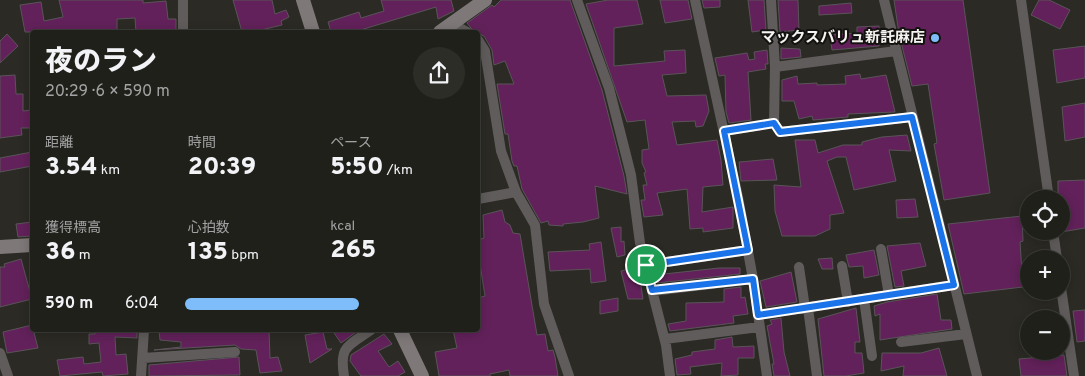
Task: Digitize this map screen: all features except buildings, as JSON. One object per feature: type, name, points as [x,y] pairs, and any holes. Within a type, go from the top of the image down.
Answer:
[{"type":"street","points":[[183,30],[184,0]]},
{"type":"street","points":[[303,0],[313,30]]},
{"type":"street","points":[[443,30],[485,0]]},
{"type":"street","points":[[577,0],[609,88],[631,175],[640,243],[665,338],[670,376]]},
{"type":"street","points":[[695,0],[748,250],[767,376]]},
{"type":"street","points":[[771,0],[775,66],[774,123],[780,132],[912,117]]},
{"type":"street","points":[[884,0],[977,376]]},
{"type":"street","points":[[1021,0],[1048,190]]},
{"type":"street","points":[[452,24],[463,30]]},
{"type":"street","points":[[480,43],[485,51],[501,151],[516,192],[535,225],[544,304],[569,376]]},
{"type":"street","points":[[775,66],[896,51]]},
{"type":"street","points":[[724,131],[774,123]]},
{"type":"street","points":[[480,199],[516,192]]},
{"type":"street","points":[[0,247],[30,245]]},
{"type":"street","points":[[881,249],[889,295]]},
{"type":"street","points":[[646,265],[748,250]]},
{"type":"street","points":[[842,266],[848,302]]},
{"type":"street","points":[[800,267],[816,376]]},
{"type":"street","points":[[652,290],[753,279]]},
{"type":"street","points":[[758,315],[954,285]]},
{"type":"street","points":[[864,299],[872,356]]},
{"type":"street","points":[[1063,300],[1074,376]]},
{"type":"street","points":[[665,338],[760,327]]},
{"type":"street","points":[[142,376],[144,332]]},
{"type":"street","points":[[344,376],[341,358],[344,350],[368,332]]},
{"type":"street","points":[[401,332],[422,376]]},
{"type":"street","points":[[901,342],[966,334]]},
{"type":"street","points":[[142,358],[204,359],[235,352]]},
{"type":"street","points":[[0,353],[8,376]]},
{"type":"place","name":"マックスバリュ新託麻店","points":[[935,38]]},
{"type":"route","points":[[912,117],[954,285],[758,315],[753,279],[652,290],[646,265],[748,250],[724,131],[774,123],[780,132],[912,117]]}]
